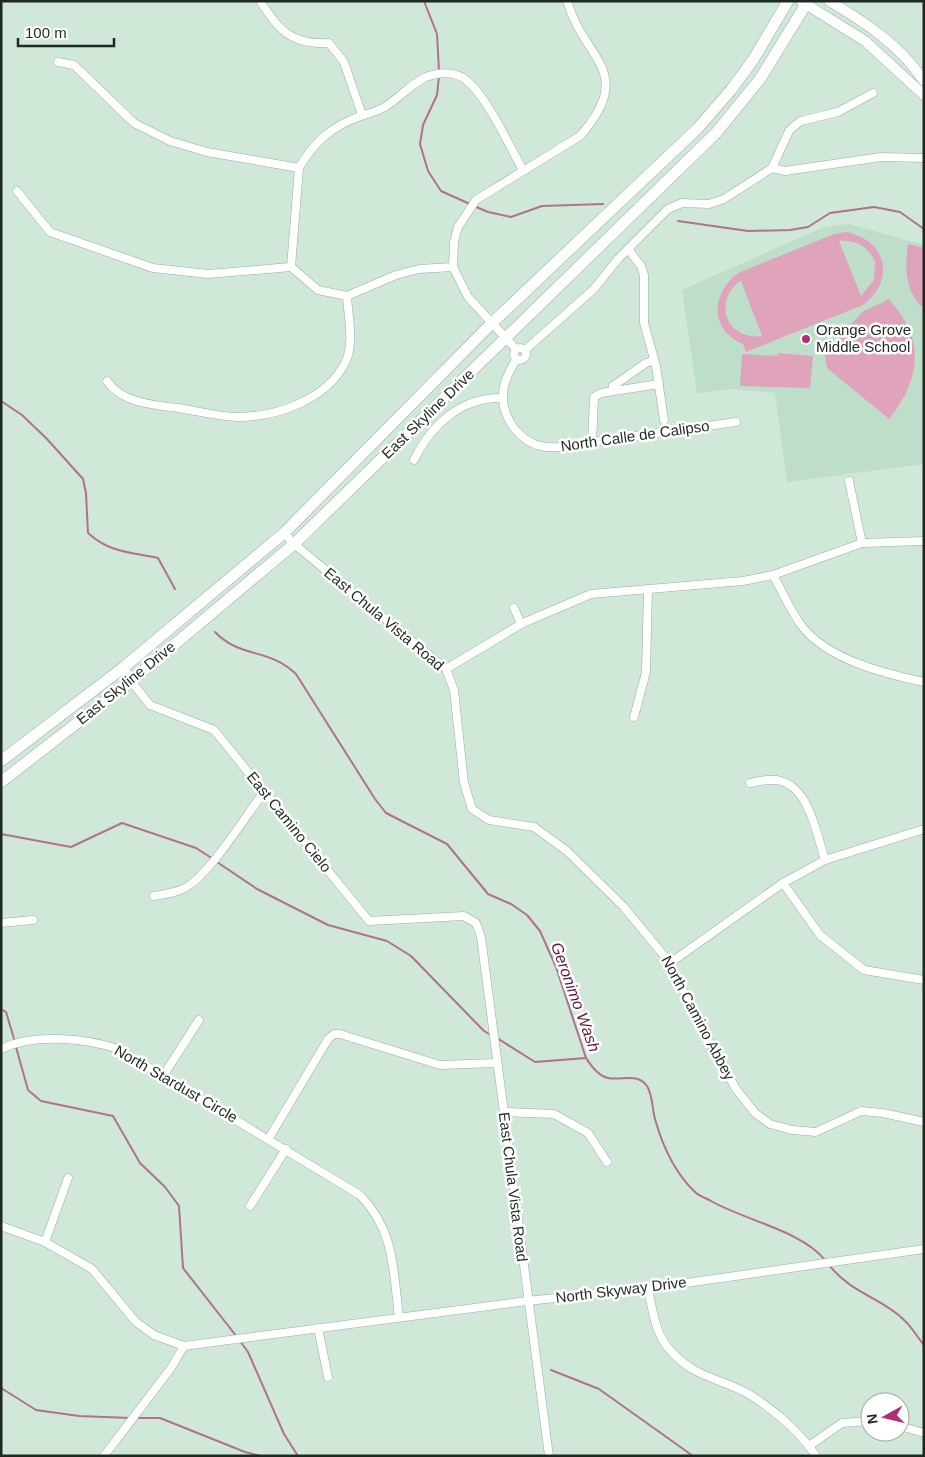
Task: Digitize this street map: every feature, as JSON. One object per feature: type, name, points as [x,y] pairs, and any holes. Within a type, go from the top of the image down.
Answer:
[{"type":"main road","name":"East Skyline Drive","points":[[1,761],[124,667],[284,533],[492,323],[698,128],[731,90],[773,29],[788,1]]},
{"type":"main road","points":[[830,1],[856,17],[888,41],[916,69],[924,81]]},
{"type":"main road","name":"East Skyline Drive","points":[[1,782],[131,681],[294,544],[716,133],[760,79],[805,2]]},
{"type":"main road","points":[[805,2],[865,41],[924,94]]},
{"type":"street","points":[[260,1],[285,33],[307,44],[329,43],[344,62],[362,115]]},
{"type":"street","points":[[520,350],[505,338],[468,297],[452,267],[454,242],[458,227],[476,200],[580,136],[592,122],[606,92],[605,76],[600,59],[570,12],[567,1]]},
{"type":"street","points":[[58,62],[74,65],[134,123],[170,141],[207,152],[299,168]]},
{"type":"street","points":[[291,267],[299,168],[322,137],[337,124],[382,108],[416,82],[429,76],[452,73],[466,80],[483,99],[523,170]]},
{"type":"street","points":[[414,460],[423,442],[456,410],[476,399],[502,398],[504,384],[516,360],[514,355],[594,290],[628,249],[668,208],[682,203],[709,204],[720,201],[772,168],[789,131],[801,121],[838,112],[873,93]]},
{"type":"street","points":[[772,168],[785,171],[881,157],[924,158]]},
{"type":"street","points":[[17,191],[50,232],[153,268],[208,274],[291,267],[318,290],[347,296],[396,275],[419,269],[452,267]]},
{"type":"street","points":[[628,249],[641,266],[644,275],[644,323],[664,420]]},
{"type":"street","points":[[107,381],[113,390],[140,402],[238,417],[259,415],[296,405],[316,396],[332,382],[345,363],[351,346],[347,296]]},
{"type":"street","points":[[612,391],[613,386],[646,363],[653,361]]},
{"type":"street","points":[[592,443],[594,398],[602,393],[658,384]]},
{"type":"street","name":"North Calle de Calipso","points":[[502,398],[508,420],[519,434],[530,442],[551,447],[592,443],[736,422]]},
{"type":"street","points":[[849,481],[862,543]]},
{"type":"street","name":"East Chula Vista Road","points":[[284,533],[294,544],[446,670],[454,690],[464,783],[472,809]]},
{"type":"street","points":[[446,670],[521,624],[591,594],[743,581],[773,575],[862,543],[924,541]]},
{"type":"street","points":[[773,575],[800,624],[817,641],[850,661],[886,674],[924,682]]},
{"type":"street","points":[[634,717],[646,672],[648,589]]},
{"type":"street","points":[[514,608],[521,624]]},
{"type":"street","name":"East Camino Cielo","points":[[124,667],[131,681],[150,705],[214,730],[369,921],[464,916],[473,919]]},
{"type":"street","points":[[750,783],[780,780],[794,788],[806,803],[825,860]]},
{"type":"street","points":[[154,896],[175,892],[190,885],[207,867],[264,792]]},
{"type":"street","name":"North Camino Abbey","points":[[472,809],[489,820],[534,827],[567,851],[623,906],[670,963],[700,1025],[736,1090],[755,1113],[770,1124],[792,1130],[816,1132],[861,1111],[883,1113],[924,1122]]},
{"type":"street","points":[[670,963],[783,883],[825,860],[924,829]]},
{"type":"street","points":[[783,883],[820,936],[864,970],[924,980]]},
{"type":"street","name":"East Chula Vista Road","points":[[473,919],[481,937],[527,1300],[549,1456]]},
{"type":"street","points":[[1,923],[33,920]]},
{"type":"street","points":[[163,1076],[199,1020]]},
{"type":"street","points":[[269,1138],[328,1039],[334,1034],[340,1034],[440,1065],[496,1063]]},
{"type":"street","name":"North Stardust Circle","points":[[1,1049],[9,1045],[33,1041],[78,1039],[94,1041],[118,1049],[269,1138],[360,1195],[372,1207],[382,1222],[388,1239],[399,1316]]},
{"type":"street","points":[[504,1112],[554,1114],[588,1133],[607,1162]]},
{"type":"street","points":[[250,1206],[286,1149]]},
{"type":"street","points":[[45,1242],[68,1178]]},
{"type":"street","name":"North Skyway Drive","points":[[1,1226],[45,1242],[92,1269],[136,1322],[154,1335],[184,1346],[399,1316],[527,1300],[648,1288],[924,1249]]},
{"type":"street","points":[[648,1288],[659,1331],[668,1349],[699,1375],[751,1397],[772,1411],[809,1446],[816,1456]]},
{"type":"street","points":[[318,1328],[328,1377]]},
{"type":"street","points":[[104,1456],[171,1368],[184,1346]]},
{"type":"street","points":[[809,1446],[842,1422],[860,1421]]},
{"type":"street","points":[[910,1429],[924,1433]]},
{"type":"shaded area","name":"Orange Grove Middle School","points":[[849,224],[924,245],[924,464],[787,482],[775,393],[732,389],[697,393],[682,290],[824,227]]},
{"type":"shaded area","points":[[846,232],[860,236],[871,243],[878,252],[882,262],[883,273],[880,284],[873,295],[863,305],[746,352],[743,344],[732,338],[719,321],[719,301],[729,281],[738,273],[834,234]],"holes":[[[839,241],[850,241],[860,245],[869,252],[875,262],[874,280],[861,296]],[[741,281],[762,336],[750,336],[740,332],[732,326],[727,318],[725,309],[727,299],[731,290]]]},
{"type":"shaded area","points":[[908,244],[924,248],[924,309],[913,295],[907,279]]},
{"type":"shaded area","points":[[889,299],[901,314],[909,329],[914,344],[915,359],[908,388],[889,419],[827,368],[825,355],[862,312]]},
{"type":"shaded area","points":[[778,353],[813,356],[810,388],[740,386],[742,354],[777,356]]},
{"type":"waterway","points":[[424,1],[437,34],[439,71]]},
{"type":"waterway","points":[[439,76],[437,95],[423,125],[420,144],[428,171],[441,191],[470,204]]},
{"type":"waterway","points":[[474,206],[488,212],[511,217],[542,206],[603,204]]},
{"type":"waterway","points":[[678,221],[748,231],[790,230],[808,227],[830,213],[874,207],[900,212],[924,229]]},
{"type":"waterway","name":"Geronimo Wash","points":[[1,401],[22,415],[47,439],[83,479],[86,493],[88,533],[96,540],[112,548],[158,558],[175,589]]},
{"type":"waterway","name":"Geronimo Wash","points":[[215,632],[235,646],[275,660],[296,674],[375,799],[386,813],[447,844],[488,894],[511,904],[527,915],[540,931],[556,967],[586,1058],[595,1070],[604,1077],[639,1079],[647,1086],[655,1119],[665,1148],[681,1176],[695,1192],[724,1208],[802,1241],[825,1260]]},
{"type":"waterway","points":[[1,834],[71,847],[122,823],[196,848],[213,859]]},
{"type":"waterway","points":[[217,862],[257,889],[328,925],[387,941],[411,956],[484,1031],[491,1035]]},
{"type":"waterway","points":[[1,1009],[6,1012],[15,1042]]},
{"type":"waterway","points":[[497,1038],[535,1062],[586,1058]]},
{"type":"waterway","points":[[16,1047],[28,1090],[41,1101],[113,1116],[140,1163],[165,1187],[179,1206],[183,1268],[237,1337]]},
{"type":"waterway","name":"Geronimo Wash","points":[[829,1265],[857,1290],[895,1312],[910,1326],[924,1345]]},
{"type":"waterway","points":[[240,1341],[248,1352],[284,1434],[298,1456]]},
{"type":"waterway","points":[[551,1370],[599,1389],[693,1456]]},
{"type":"waterway","points":[[1,1388],[36,1410],[79,1416],[130,1418]]},
{"type":"waterway","points":[[137,1418],[160,1418],[245,1452],[261,1456]]},
{"type":"place","name":"Orange Grove Middle School","points":[[806,339]]}]
